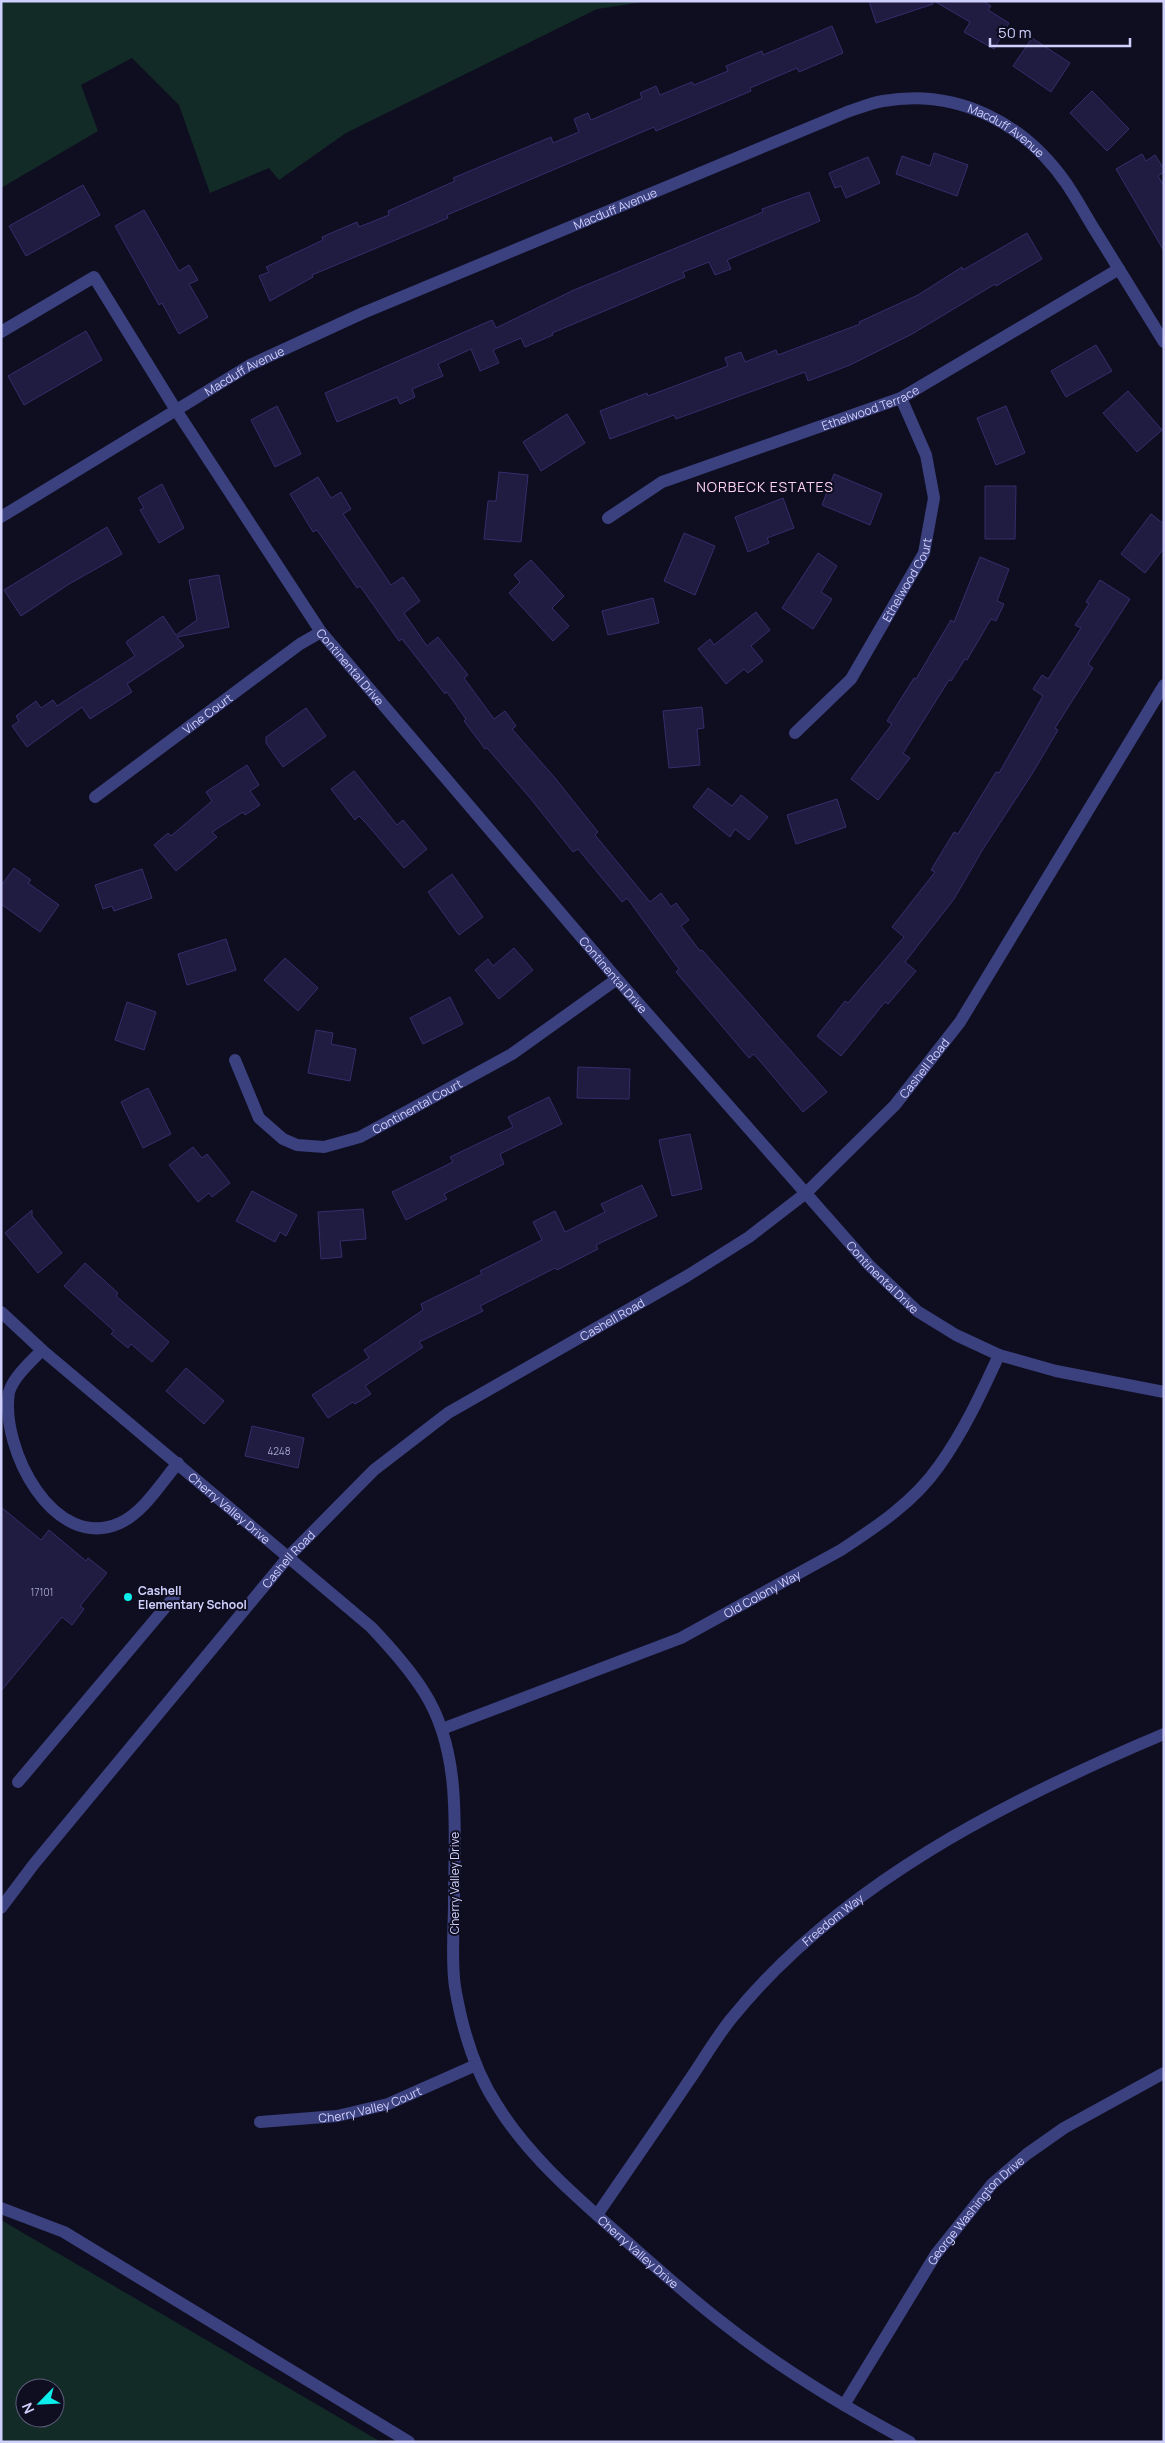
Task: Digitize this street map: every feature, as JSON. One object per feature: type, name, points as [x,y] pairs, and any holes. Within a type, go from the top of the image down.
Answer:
[{"type":"street","name":"Macduff Avenue","points":[[1,517],[250,365],[363,313],[846,112],[883,101],[916,99],[950,102],[983,112],[1019,132],[1041,152],[1066,183],[1164,342]]},
{"type":"street","name":"Ethelwood Terrace","points":[[608,518],[662,482],[901,398],[1119,269]]},
{"type":"street","name":"Continental Drive","points":[[1,332],[94,277],[176,410],[322,632],[617,979],[869,1265],[917,1311],[956,1335],[999,1355],[1056,1371],[1164,1392]]},
{"type":"street","name":"Ethelwood Court","points":[[795,733],[851,679],[924,553],[934,498],[926,456],[901,398]]},
{"type":"street","name":"Vine Court","points":[[95,797],[300,644],[322,632]]},
{"type":"street","name":"Cashell Road","points":[[1,1908],[34,1864],[289,1556],[374,1470],[448,1413],[688,1276],[749,1237],[806,1193],[895,1105],[960,1022],[1164,684]]},
{"type":"street","name":"Continental Court","points":[[235,1060],[259,1118],[283,1139],[297,1145],[324,1147],[360,1137],[512,1054],[617,979]]},
{"type":"street","name":"Cherry Valley Drive","points":[[1,1312],[42,1350],[371,1627],[397,1655],[425,1693],[442,1728],[451,1768],[454,1810],[454,1984],[464,2027],[476,2065],[496,2105],[520,2137],[550,2170],[597,2215],[720,2321],[844,2405],[908,2441]]},
{"type":"street","points":[[42,1350],[11,1386],[6,1413],[7,1431],[12,1452],[20,1472],[44,1502],[77,1526],[90,1530],[104,1528],[134,1514],[178,1463]]},
{"type":"street","name":"Old Colony Way","points":[[442,1728],[681,1638],[857,1539],[889,1518],[938,1467],[972,1414],[999,1355]]},
{"type":"street","points":[[18,1782],[174,1597]]},
{"type":"street","name":"Freedom Way","points":[[597,2215],[731,2020],[789,1955],[868,1890],[943,1842],[1089,1765],[1164,1734]]},
{"type":"street","name":"Cherry Valley Court","points":[[260,2122],[337,2116],[388,2104],[476,2065]]},
{"type":"street","name":"George Washington Drive","points":[[844,2405],[936,2254],[992,2184],[1026,2154],[1064,2128],[1164,2073]]},
{"type":"street","points":[[1,2208],[64,2232],[409,2442]]},
{"type":"green space","points":[[1,1],[650,1],[597,9],[346,133],[279,180],[269,168],[210,193],[179,105],[132,58],[81,85],[98,131],[1,188]]},
{"type":"green space","points":[[1,2220],[381,2442],[1,2442]]},
{"type":"building","points":[[869,1],[933,1],[933,4],[876,23]]},
{"type":"building","points":[[934,1],[983,1],[991,6],[988,10],[1009,23],[994,49],[964,32],[970,22]]},
{"type":"building","points":[[832,26],[843,53],[799,72],[797,68],[750,88],[751,91],[656,131],[654,127],[447,215],[448,218],[312,275],[313,277],[270,301],[259,276],[269,272],[266,267],[323,240],[322,237],[357,222],[359,227],[389,215],[388,211],[455,181],[453,178],[551,137],[553,143],[579,132],[574,119],[588,113],[591,120],[642,98],[640,93],[656,86],[660,95],[692,82],[694,85],[728,71],[726,66],[762,51],[763,55]]},
{"type":"building","points":[[1032,38],[1070,63],[1051,92],[1013,66]]},
{"type":"building","points":[[1092,91],[1129,129],[1107,151],[1070,113]]},
{"type":"building","points":[[934,153],[968,165],[957,196],[896,174],[902,156],[930,166]]},
{"type":"building","points":[[1142,154],[1146,161],[1155,155],[1164,169],[1164,172],[1158,176],[1164,186],[1164,251],[1116,169]]},
{"type":"building","points":[[868,157],[880,183],[846,198],[841,186],[835,188],[829,173]]},
{"type":"building","points":[[83,185],[100,215],[26,256],[9,226]]},
{"type":"building","points":[[809,192],[820,221],[727,260],[731,269],[715,275],[709,262],[683,272],[685,277],[552,333],[553,335],[525,347],[521,338],[493,350],[499,363],[480,371],[471,349],[438,364],[443,376],[412,389],[415,397],[400,404],[397,397],[337,422],[325,393],[492,320],[496,328],[574,290],[763,212],[762,209]]},
{"type":"building","points":[[144,210],[179,271],[189,265],[198,280],[189,284],[208,317],[179,334],[162,303],[159,305],[115,226]]},
{"type":"building","points":[[1027,233],[1042,259],[996,286],[995,284],[912,334],[850,365],[808,381],[805,372],[676,419],[674,415],[610,439],[600,411],[647,393],[648,396],[728,366],[725,358],[741,352],[745,362],[776,350],[778,355],[860,324],[859,322],[918,295],[962,267],[963,270]]},
{"type":"building","points":[[86,331],[102,360],[24,405],[8,376]]},
{"type":"building","points":[[1096,345],[1112,371],[1066,397],[1051,371]]},
{"type":"building","points":[[1128,391],[1162,430],[1137,452],[1103,413]]},
{"type":"building","points":[[277,406],[301,454],[275,467],[251,420]]},
{"type":"building","points":[[1006,406],[1025,453],[996,465],[977,418]]},
{"type":"building","points":[[567,414],[585,443],[541,471],[523,442]]},
{"type":"building","points":[[499,472],[528,475],[521,542],[484,539],[488,501],[496,501]]},
{"type":"building","points":[[834,474],[882,494],[870,525],[822,505]]},
{"type":"building","points":[[318,477],[331,498],[341,492],[351,509],[343,514],[391,585],[403,577],[420,601],[404,613],[427,646],[438,637],[468,675],[464,678],[494,719],[505,711],[516,726],[512,729],[555,778],[598,832],[595,835],[650,902],[661,893],[671,907],[676,903],[689,920],[681,926],[700,951],[702,950],[827,1092],[803,1112],[754,1054],[749,1058],[676,972],[679,969],[627,898],[622,902],[578,849],[573,852],[531,799],[487,748],[485,749],[464,721],[466,719],[447,692],[445,694],[402,639],[399,641],[360,586],[357,588],[317,530],[313,532],[290,494]]},
{"type":"building","points":[[162,484],[184,528],[159,543],[140,510],[144,508],[138,498]]},
{"type":"building","points":[[985,486],[1016,486],[1015,539],[985,539]]},
{"type":"building","points":[[783,498],[794,528],[767,538],[769,543],[748,552],[735,517]]},
{"type":"building","points":[[1151,514],[1164,524],[1164,548],[1145,573],[1121,554]]},
{"type":"building","points":[[107,527],[122,554],[69,584],[21,616],[4,590]]},
{"type":"building","points":[[684,533],[715,546],[695,595],[664,581]]},
{"type":"building","points":[[818,553],[837,566],[821,592],[832,599],[813,629],[782,608]]},
{"type":"building","points":[[980,557],[1009,569],[997,601],[1004,604],[996,621],[991,619],[967,660],[965,659],[951,681],[949,680],[903,753],[910,758],[878,800],[851,779],[892,724],[887,721],[914,678],[916,679],[951,620],[954,622]]},
{"type":"building","points":[[531,560],[564,596],[552,608],[569,626],[553,641],[509,593],[520,582],[514,575]]},
{"type":"building","points":[[219,575],[229,627],[177,637],[184,646],[127,684],[132,692],[90,719],[82,707],[27,747],[12,726],[19,721],[16,716],[36,701],[41,708],[53,700],[57,706],[135,656],[126,642],[163,616],[176,635],[197,620],[189,580]]},
{"type":"building","points":[[1100,580],[1130,599],[1088,664],[1093,668],[1055,728],[1058,730],[1032,774],[983,849],[954,899],[905,962],[916,971],[888,1004],[885,1002],[841,1056],[817,1036],[845,1001],[848,1003],[904,937],[892,927],[935,872],[931,870],[954,832],[958,834],[996,772],[999,773],[1043,696],[1033,689],[1042,675],[1048,679],[1081,628],[1075,625],[1089,604],[1086,602]]},
{"type":"building","points":[[653,598],[659,623],[608,635],[602,611]]},
{"type":"building","points":[[756,612],[770,630],[751,646],[763,661],[748,673],[744,669],[726,684],[698,649],[710,639],[714,645]]},
{"type":"building","points":[[702,707],[704,728],[697,729],[700,765],[669,768],[663,711]]},
{"type":"building","points":[[306,708],[326,736],[283,767],[266,743],[266,737]]},
{"type":"building","points":[[247,765],[259,785],[250,791],[260,805],[245,815],[243,812],[212,832],[217,837],[176,871],[154,845],[168,833],[171,836],[212,801],[206,792]]},
{"type":"building","points":[[354,771],[397,825],[403,820],[427,849],[404,868],[359,816],[355,820],[331,789]]},
{"type":"building","points":[[708,788],[732,806],[741,795],[768,817],[749,840],[735,829],[730,837],[693,807]]},
{"type":"building","points":[[837,799],[846,827],[796,844],[787,815]]},
{"type":"building","points":[[14,868],[31,880],[28,883],[59,905],[40,932],[1,904],[1,886]]},
{"type":"building","points":[[142,869],[152,898],[114,911],[112,906],[103,909],[95,885]]},
{"type":"building","points":[[452,874],[483,917],[459,935],[428,892]]},
{"type":"building","points":[[226,939],[236,970],[187,985],[178,954]]},
{"type":"building","points":[[514,948],[533,970],[499,999],[475,970],[488,959],[493,966]]},
{"type":"building","points":[[285,958],[318,988],[298,1011],[264,980]]},
{"type":"building","points":[[450,997],[463,1024],[423,1044],[410,1018]]},
{"type":"building","points":[[127,1002],[156,1012],[144,1050],[115,1040]]},
{"type":"building","points":[[316,1030],[333,1033],[331,1044],[356,1049],[350,1081],[308,1073]]},
{"type":"building","points":[[578,1067],[630,1069],[629,1099],[577,1098]]},
{"type":"building","points":[[148,1088],[171,1134],[143,1148],[121,1102]]},
{"type":"building","points":[[549,1097],[562,1124],[500,1154],[504,1164],[444,1194],[447,1199],[406,1220],[392,1192],[453,1162],[450,1157],[513,1127],[508,1117]]},
{"type":"building","points":[[690,1134],[702,1189],[672,1196],[659,1140]]},
{"type":"building","points":[[193,1147],[202,1158],[207,1154],[230,1183],[212,1197],[209,1193],[198,1202],[169,1165]]},
{"type":"building","points":[[642,1185],[657,1216],[596,1245],[598,1249],[557,1270],[555,1268],[480,1306],[483,1311],[419,1342],[423,1347],[365,1386],[371,1394],[355,1404],[353,1402],[328,1418],[312,1395],[369,1358],[364,1350],[423,1310],[421,1304],[482,1274],[480,1271],[542,1240],[533,1222],[555,1211],[565,1232],[605,1212],[601,1204]]},
{"type":"building","points":[[252,1191],[297,1215],[286,1236],[280,1232],[275,1242],[236,1221]]},
{"type":"building","points":[[363,1209],[366,1239],[340,1241],[342,1257],[321,1259],[318,1212]]},
{"type":"building","points":[[32,1210],[32,1216],[62,1253],[38,1273],[5,1233]]},
{"type":"building","points":[[85,1263],[118,1293],[116,1296],[169,1342],[152,1362],[131,1344],[128,1348],[111,1334],[114,1331],[64,1286]]},
{"type":"building","points":[[186,1368],[224,1401],[204,1424],[166,1391]]},
{"type":"building","points":[[252,1426],[304,1438],[298,1468],[245,1456]]},
{"type":"building","points":[[1,1507],[41,1540],[49,1530],[86,1561],[88,1558],[107,1573],[80,1606],[84,1609],[72,1625],[62,1617],[1,1691]]},
{"type":"place","name":"Cashell Elementary School","points":[[128,1597]]},
{"type":"district","name":"NORBECK ESTATES","points":[[765,486]]}]
